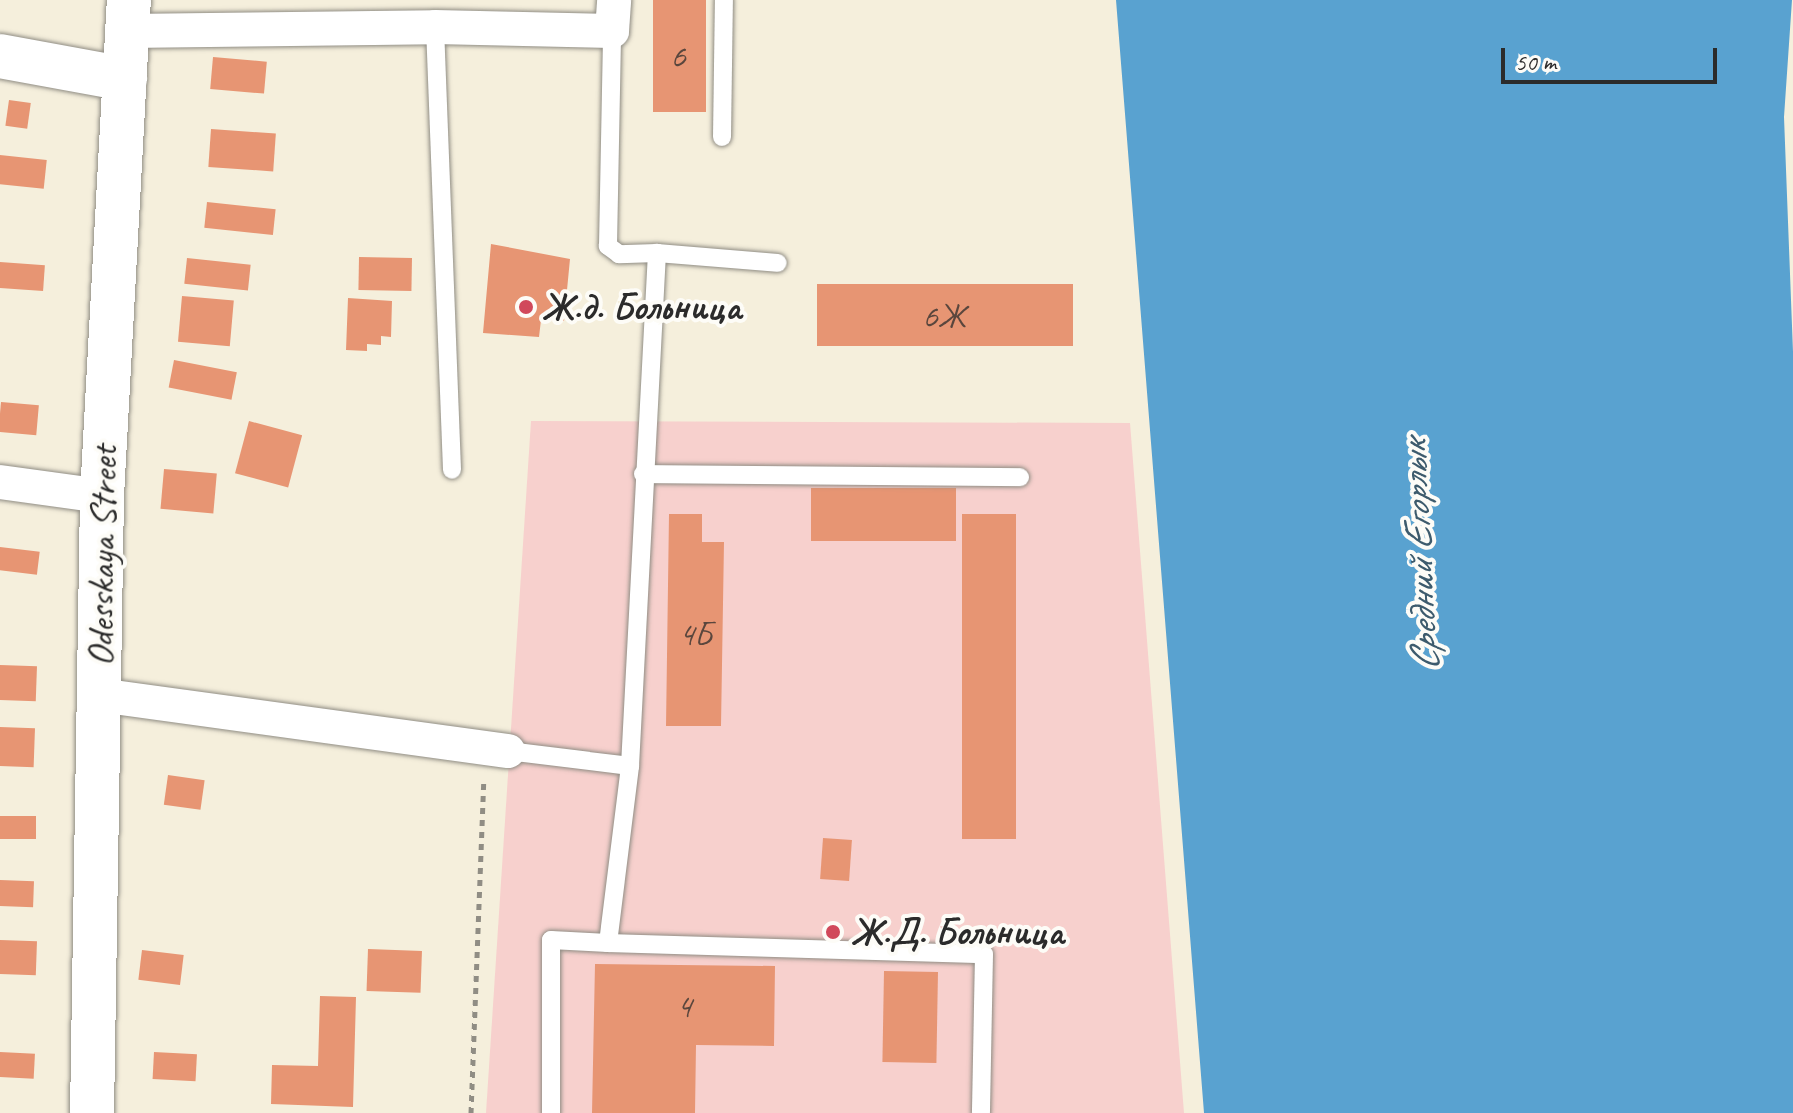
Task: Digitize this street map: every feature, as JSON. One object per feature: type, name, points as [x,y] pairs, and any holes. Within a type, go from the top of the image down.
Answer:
[{"type":"main road","name":"Odesskaya Street","points":[[92,1113],[102,496],[128,16]]},
{"type":"main road","points":[[0,56],[125,79]]},
{"type":"street","points":[[128,16],[443,13],[613,16]]},
{"type":"street","points":[[0,482],[102,496]]},
{"type":"street","points":[[99,695],[496,749]]},
{"type":"lane","points":[[722,137],[724,0]]},
{"type":"lane","points":[[443,13],[452,470]]},
{"type":"lane","points":[[613,16],[608,246],[619,254],[657,253],[778,263]]},
{"type":"lane","points":[[608,943],[630,766],[645,421],[657,253]]},
{"type":"lane","points":[[643,474],[1020,477]]},
{"type":"lane","points":[[496,749],[630,766]]},
{"type":"lane","points":[[551,1113],[551,940],[984,954],[981,1113]]},
{"type":"path","points":[[471,1113],[496,749]]},
{"type":"shaded area","name":"Ж.Д. Больница","points":[[531,421],[1130,423],[1184,1113],[486,1113]]},
{"type":"water","name":"Средний Егорлык","points":[[1116,0],[1792,0],[1784,117],[1793,352],[1793,1113],[1204,1113]]},
{"type":"building","points":[[653,0],[706,0],[706,112],[653,112]]},
{"type":"building","points":[[213,57],[267,62],[264,94],[210,89]]},
{"type":"building","points":[[9,100],[31,103],[27,129],[5,126]]},
{"type":"building","points":[[211,129],[276,134],[273,171],[208,167]]},
{"type":"building","points":[[0,155],[47,160],[44,189],[0,184]]},
{"type":"building","points":[[207,202],[276,209],[273,235],[204,228]]},
{"type":"building","points":[[491,244],[570,259],[564,321],[541,320],[539,337],[483,333]]},
{"type":"building","points":[[359,257],[412,258],[411,291],[358,290]]},
{"type":"building","points":[[187,258],[251,265],[248,291],[184,284]]},
{"type":"building","points":[[0,262],[45,265],[43,291],[0,288]]},
{"type":"building","points":[[817,284],[1073,284],[1073,346],[817,346]]},
{"type":"building","points":[[182,296],[234,301],[230,346],[178,342]]},
{"type":"building","points":[[348,298],[392,301],[391,337],[381,336],[381,345],[367,344],[367,351],[346,350]]},
{"type":"building","points":[[174,360],[237,372],[231,400],[169,387]]},
{"type":"building","points":[[1,402],[39,405],[36,435],[0,432]]},
{"type":"building","points":[[249,421],[302,435],[288,487],[235,473]]},
{"type":"building","points":[[164,469],[217,474],[213,513],[161,509]]},
{"type":"building","points":[[811,488],[956,488],[956,541],[811,541]]},
{"type":"building","points":[[669,514],[702,514],[702,542],[724,542],[721,726],[666,726]]},
{"type":"building","points":[[962,514],[1016,514],[1016,839],[962,839]]},
{"type":"building","points":[[0,547],[40,552],[37,575],[0,570]]},
{"type":"building","points":[[0,665],[37,666],[36,701],[0,700]]},
{"type":"building","points":[[0,727],[35,728],[34,767],[0,766]]},
{"type":"building","points":[[168,775],[205,780],[200,810],[164,805]]},
{"type":"building","points":[[0,816],[36,816],[36,839],[0,839]]},
{"type":"building","points":[[823,838],[852,840],[849,881],[820,879]]},
{"type":"building","points":[[0,880],[34,881],[33,907],[0,906]]},
{"type":"building","points":[[0,940],[37,941],[36,975],[0,974]]},
{"type":"building","points":[[368,949],[422,951],[421,993],[367,991]]},
{"type":"building","points":[[142,950],[184,955],[180,985],[138,980]]},
{"type":"building","points":[[595,964],[775,966],[774,1046],[696,1045],[695,1113],[592,1113]]},
{"type":"building","points":[[884,971],[938,972],[936,1063],[882,1062]]},
{"type":"building","points":[[320,996],[356,997],[353,1107],[271,1104],[272,1065],[318,1066]]},
{"type":"building","points":[[0,1052],[35,1054],[34,1079],[0,1077]]},
{"type":"building","points":[[154,1052],[197,1054],[196,1081],[153,1079]]},
{"type":"place","name":"Ж.д. Больница","points":[[526,307]]},
{"type":"place","name":"Ж.Д. Больница","points":[[833,932]]}]
